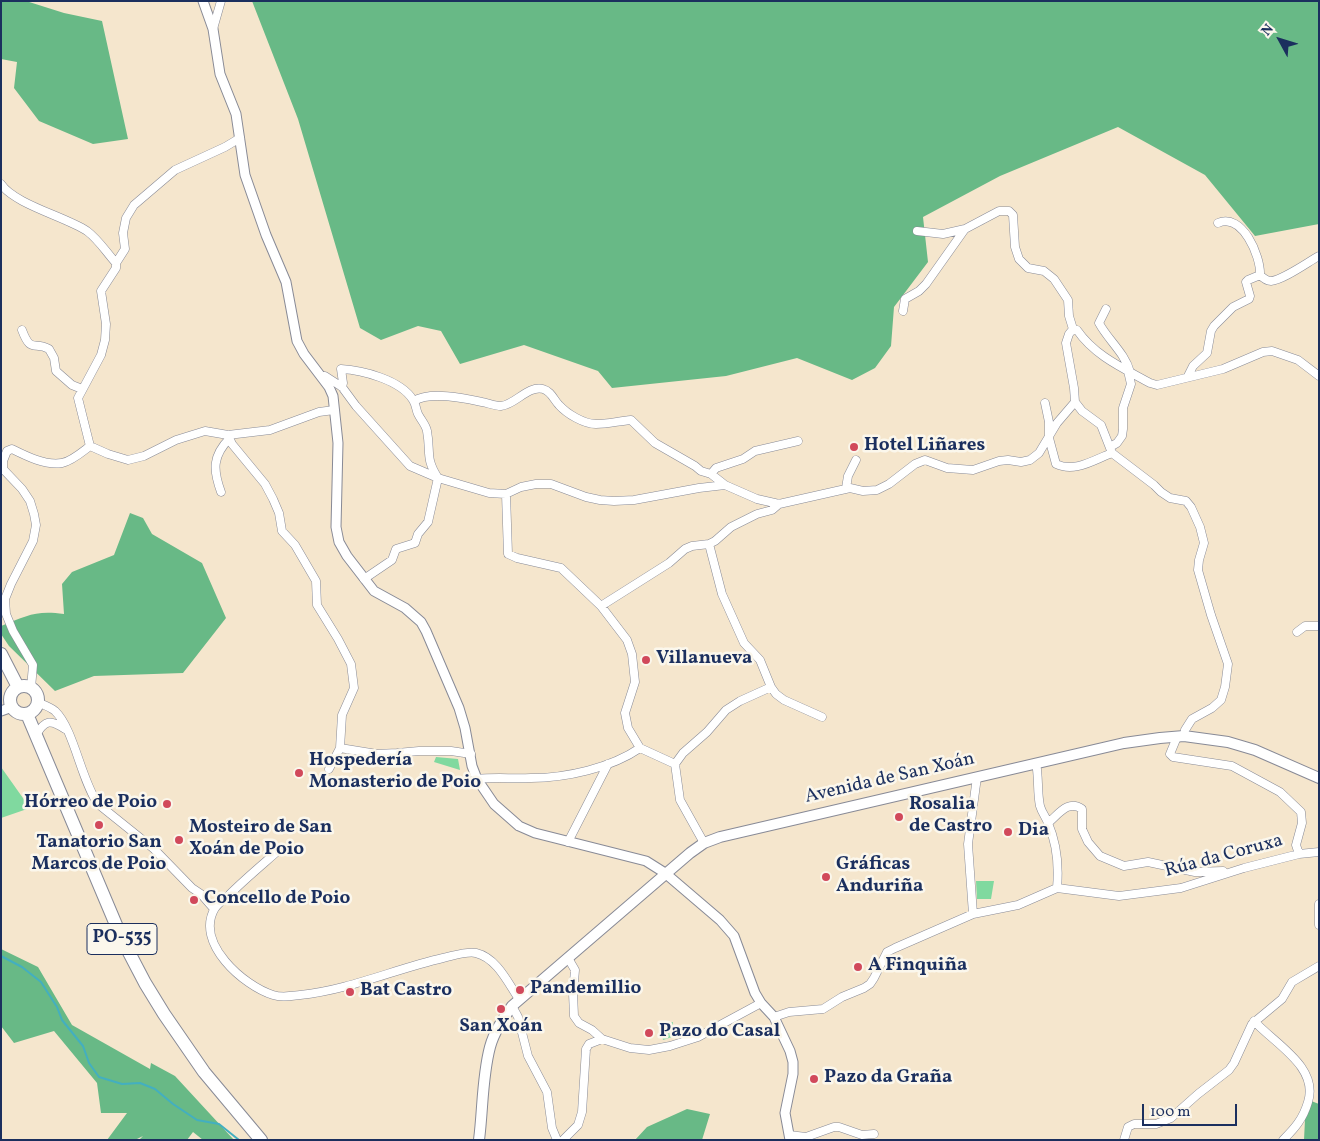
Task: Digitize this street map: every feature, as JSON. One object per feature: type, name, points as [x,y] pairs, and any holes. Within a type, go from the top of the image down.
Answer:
[{"type":"highway","points":[[1,654],[18,688]]},
{"type":"highway","points":[[22,686],[31,688],[36,694],[38,702],[34,710],[27,714],[20,714],[6,709],[14,690],[22,686]]},
{"type":"highway","name":"PO-535","points":[[27,714],[122,939],[145,983],[204,1072],[261,1140]]},
{"type":"main road","name":"Avenida de San Xoán","points":[[479,1140],[490,1047],[503,1019],[515,1002],[665,873],[704,843],[720,837],[1138,741],[1181,737],[1228,742],[1255,750],[1319,778]]},
{"type":"street","points":[[203,1],[213,29],[220,74],[236,114],[245,175],[266,235],[286,282],[297,341],[304,354],[329,386],[333,396],[338,443],[336,527],[339,542],[374,591],[415,616],[426,631],[459,708],[471,754],[472,766],[477,779],[494,804],[519,826],[535,833],[646,861],[665,873],[707,907],[734,936],[756,993],[761,1003],[774,1017],[790,1051],[793,1062],[793,1074],[785,1113],[789,1137],[806,1137],[834,1127],[862,1135],[874,1134]]},
{"type":"street","points":[[213,29],[221,1]]},
{"type":"street","points":[[90,446],[78,398],[101,355],[106,324],[100,291],[116,268],[116,262],[125,249],[123,233],[126,218],[134,205],[175,170],[240,138]]},
{"type":"street","points":[[1,184],[11,195],[86,230],[100,242],[116,262]]},
{"type":"street","points":[[917,231],[943,234],[965,229],[998,211],[1009,210],[1013,215],[1015,247],[1019,258],[1028,268],[1044,271],[1054,279],[1068,300],[1069,316],[1073,329],[1077,330],[1087,343],[1101,355],[1150,383],[1157,385],[1223,369],[1263,352],[1272,351],[1298,360],[1319,376]]},
{"type":"street","points":[[1218,223],[1224,220],[1232,221],[1241,227],[1260,265],[1260,275]]},
{"type":"street","points":[[903,311],[906,299],[926,284],[965,229]]},
{"type":"street","points":[[1260,275],[1266,280],[1272,281],[1319,256]]},
{"type":"street","points":[[1188,376],[1193,366],[1207,353],[1211,331],[1214,326],[1233,307],[1249,299],[1250,296],[1246,282],[1260,275]]},
{"type":"street","points":[[1045,403],[1049,422],[1049,438],[1056,464],[1063,468],[1073,468],[1111,450],[1122,436],[1124,429],[1123,408],[1131,384],[1128,364],[1104,334],[1099,323],[1106,309]]},
{"type":"street","points":[[1073,329],[1066,343],[1075,402],[1082,411],[1101,426],[1111,450],[1154,484],[1161,492],[1170,498],[1186,501],[1191,507],[1200,527],[1204,543],[1198,570],[1228,664],[1227,676],[1221,700],[1212,708],[1192,719],[1170,754],[1173,757],[1232,766],[1280,792],[1297,806],[1303,817],[1296,844],[1299,854]]},
{"type":"street","points":[[22,330],[30,344],[49,349],[54,358],[56,371],[72,385],[82,389]]},
{"type":"street","points":[[342,387],[341,370],[358,370],[398,386],[414,401],[416,409],[427,428],[430,467],[438,478],[428,522],[418,534],[415,543],[396,549],[392,560],[364,579]]},
{"type":"street","points":[[321,376],[325,376],[342,387],[356,406],[410,466],[438,478],[489,492],[506,494],[521,487],[551,484],[586,497],[614,501],[634,500],[726,485]]},
{"type":"street","points":[[414,401],[420,397],[466,398],[502,406],[535,389],[542,389],[549,392],[560,406],[588,423],[631,420],[655,442],[701,471],[710,474],[726,485],[758,499],[779,504],[846,488],[877,490],[889,484],[915,464],[925,460],[947,468],[972,470],[999,461],[1021,462],[1030,460],[1039,453],[1057,423],[1075,402]]},
{"type":"street","points":[[90,446],[128,460],[144,456],[176,440],[205,431],[229,437],[270,430],[319,412],[334,410]]},
{"type":"street","points":[[221,492],[215,476],[215,467],[217,456],[229,437]]},
{"type":"street","points":[[229,437],[232,444],[264,484],[273,499],[280,513],[282,530],[295,545],[316,581],[317,605],[351,664],[354,688],[342,715],[340,748],[329,769]]},
{"type":"street","points":[[710,474],[716,468],[743,459],[755,451],[798,441]]},
{"type":"street","points":[[31,688],[33,665],[13,631],[6,614],[5,599],[33,541],[36,525],[34,514],[22,489],[3,469],[3,460],[7,451],[12,449],[37,460],[62,463],[90,446]]},
{"type":"street","points":[[846,488],[848,476],[856,460]]},
{"type":"street","points":[[506,494],[508,554],[517,558],[561,568],[601,606],[627,640],[632,654],[635,682],[625,713],[628,728],[640,748],[675,764]]},
{"type":"street","points":[[601,606],[669,563],[685,549],[708,544],[731,527],[758,514],[772,510],[779,504]]},
{"type":"street","points":[[708,544],[722,594],[744,643],[760,660],[771,687],[784,700],[822,717]]},
{"type":"street","points":[[1297,632],[1305,626],[1319,626]]},
{"type":"street","points":[[704,843],[680,800],[675,764],[683,753],[707,732],[726,710],[740,701],[771,687]]},
{"type":"street","points":[[38,702],[60,716],[95,799],[103,809],[154,850],[192,888],[201,894],[214,909]]},
{"type":"street","points":[[36,736],[41,727],[49,722],[54,722],[67,731]]},
{"type":"street","points":[[340,748],[377,754],[419,750],[471,754]]},
{"type":"street","points":[[477,779],[566,776],[626,758],[640,748]]},
{"type":"street","points":[[774,1017],[789,1012],[823,1009],[842,997],[870,984],[887,952],[922,935],[973,914],[1018,905],[1057,888],[1059,870],[1057,852],[1040,804],[1036,763]]},
{"type":"street","points":[[568,842],[608,764]]},
{"type":"street","points":[[973,914],[968,844],[977,777]]},
{"type":"street","points":[[1048,823],[1061,810],[1078,806],[1082,809],[1082,829],[1088,842],[1100,856],[1124,866],[1148,862],[1195,872],[1235,871]]},
{"type":"street","points":[[279,850],[214,909],[210,926],[215,949],[235,972],[258,988],[274,996],[292,996],[336,989],[432,960],[475,952],[490,960],[504,974],[515,1002],[528,1056],[547,1092],[552,1128],[557,1140]]},
{"type":"street","name":"Rúa da Coruxa","points":[[1057,888],[1119,896],[1181,888],[1299,854],[1319,852]]},
{"type":"street","points":[[1319,904],[1319,925]]},
{"type":"street","points":[[568,958],[575,970],[573,992],[574,1016],[579,1023],[592,1030],[602,1039],[630,1048],[650,1050],[698,1038],[761,1003]]},
{"type":"street","points":[[1124,1140],[1128,1126],[1134,1124],[1156,1124],[1171,1118],[1229,1070],[1254,1021],[1282,999],[1292,982],[1319,966]]},
{"type":"street","points":[[1254,1021],[1304,1070],[1311,1086],[1308,1102],[1301,1121],[1283,1140]]},
{"type":"street","points":[[564,1140],[578,1125],[582,1112],[586,1049],[589,1044],[602,1039]]},
{"type":"green space","points":[[1,1],[26,1],[64,13],[102,21],[128,139],[93,144],[39,121],[14,88],[17,62],[1,59]]},
{"type":"green space","points":[[252,1],[1319,1],[1319,224],[1255,236],[1205,175],[1118,127],[1000,176],[923,217],[928,262],[894,307],[891,346],[875,368],[852,380],[797,358],[726,376],[612,388],[598,371],[524,345],[460,364],[441,331],[418,326],[381,340],[360,328],[298,119]]},
{"type":"green space","points":[[130,513],[143,518],[152,534],[202,563],[226,618],[183,673],[94,676],[55,691],[9,646],[1,634],[1,626],[38,613],[64,614],[62,584],[72,572],[114,555]]},
{"type":"green space","points":[[436,757],[458,759],[460,770],[434,762]]},
{"type":"green space","points":[[1,767],[30,808],[1,818]]},
{"type":"green space","points":[[976,881],[994,881],[991,899],[977,899]]},
{"type":"green space","points":[[1,949],[38,967],[72,1025],[150,1069],[151,1063],[175,1076],[234,1140],[203,1140],[193,1132],[187,1140],[139,1140],[143,1136],[135,1140],[107,1140],[127,1113],[101,1113],[97,1083],[54,1031],[14,1043],[1,1026]]},
{"type":"green space","points":[[673,1022],[672,1037],[663,1040],[662,1035],[659,1035],[659,1027]]},
{"type":"green space","points":[[1306,1099],[1319,1104],[1319,1140],[1304,1140]]},
{"type":"green space","points":[[687,1109],[710,1114],[702,1140],[635,1140],[647,1127]]},
{"type":"waterway","points":[[1,956],[22,967],[41,982],[57,1007],[62,1020],[83,1046],[89,1063],[99,1077],[122,1084],[140,1083],[155,1089],[197,1120],[219,1124],[239,1140]]},
{"type":"place","name":"Hotel Liñares","points":[[854,447]]},
{"type":"place","name":"Villanueva","points":[[646,660]]},
{"type":"place","name":"Hospedería Monasterio de Poio","points":[[299,773]]},
{"type":"place","name":"Hórreo de Poio","points":[[167,804]]},
{"type":"place","name":"Rosalia de Castro","points":[[899,817]]},
{"type":"place","name":"Tanatorio San Marcos de Poio","points":[[99,825]]},
{"type":"place","name":"Dia","points":[[1008,832]]},
{"type":"place","name":"Mosteiro de San Xoán de Poio","points":[[179,840]]},
{"type":"place","name":"Gráficas Anduriña","points":[[826,877]]},
{"type":"place","name":"Concello de Poio","points":[[194,900]]},
{"type":"place","name":"A Finquiña","points":[[858,967]]},
{"type":"place","name":"Pandemillio","points":[[520,990]]},
{"type":"place","name":"Bat Castro","points":[[350,992]]},
{"type":"place","name":"San Xoán","points":[[501,1009]]},
{"type":"place","name":"Pazo do Casal","points":[[649,1033]]},
{"type":"place","name":"Pazo da Graña","points":[[814,1079]]}]
